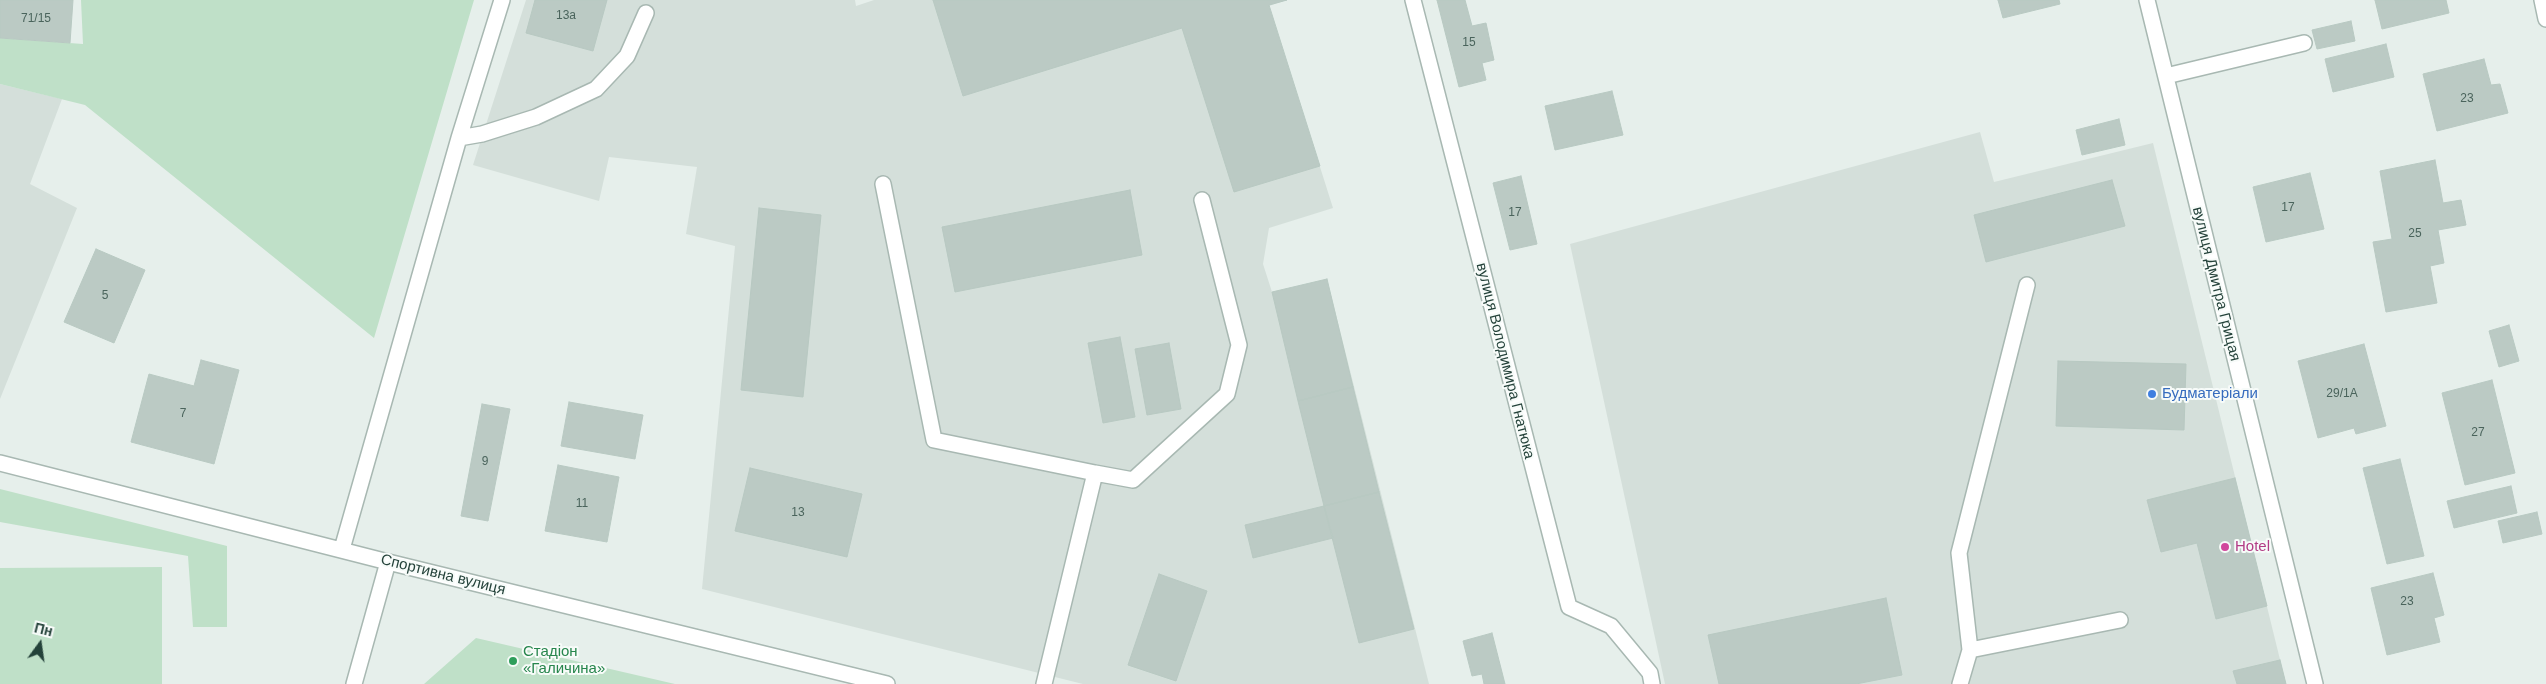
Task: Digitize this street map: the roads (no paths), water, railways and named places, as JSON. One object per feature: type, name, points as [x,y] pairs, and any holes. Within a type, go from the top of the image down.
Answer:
[{"type":"street","points":[[342,549],[459,138],[502,0]]},
{"type":"street","name":"вулиця Володимира Гнатюка","points":[[1413,0],[1569,607],[1611,626],[1650,673],[1652,684]]},
{"type":"street","name":"вулиця Дмитра Грицая","points":[[2147,0],[2314,684]]},
{"type":"street","points":[[2542,0],[2546,19]]},
{"type":"street","points":[[459,138],[482,134],[536,117],[596,89],[627,56],[646,13]]},
{"type":"street","points":[[2166,76],[2304,43]]},
{"type":"street","points":[[883,184],[934,440],[1134,480],[1227,394],[1239,345],[1202,200]]},
{"type":"street","points":[[1960,684],[1970,650],[1959,553],[2027,285]]},
{"type":"street","name":"Спортивна вулиця","points":[[0,463],[388,562],[887,684]]},
{"type":"street","points":[[1044,684],[1095,473]]},
{"type":"street","points":[[354,684],[388,562]]},
{"type":"street","points":[[1970,650],[2120,620]]},
{"type":"place","name":"Будматеріали","points":[[2152,394]]},
{"type":"place","name":"Hotel","points":[[2225,547]]},
{"type":"place","name":"Стадіон «Галичина»","points":[[513,661]]}]
